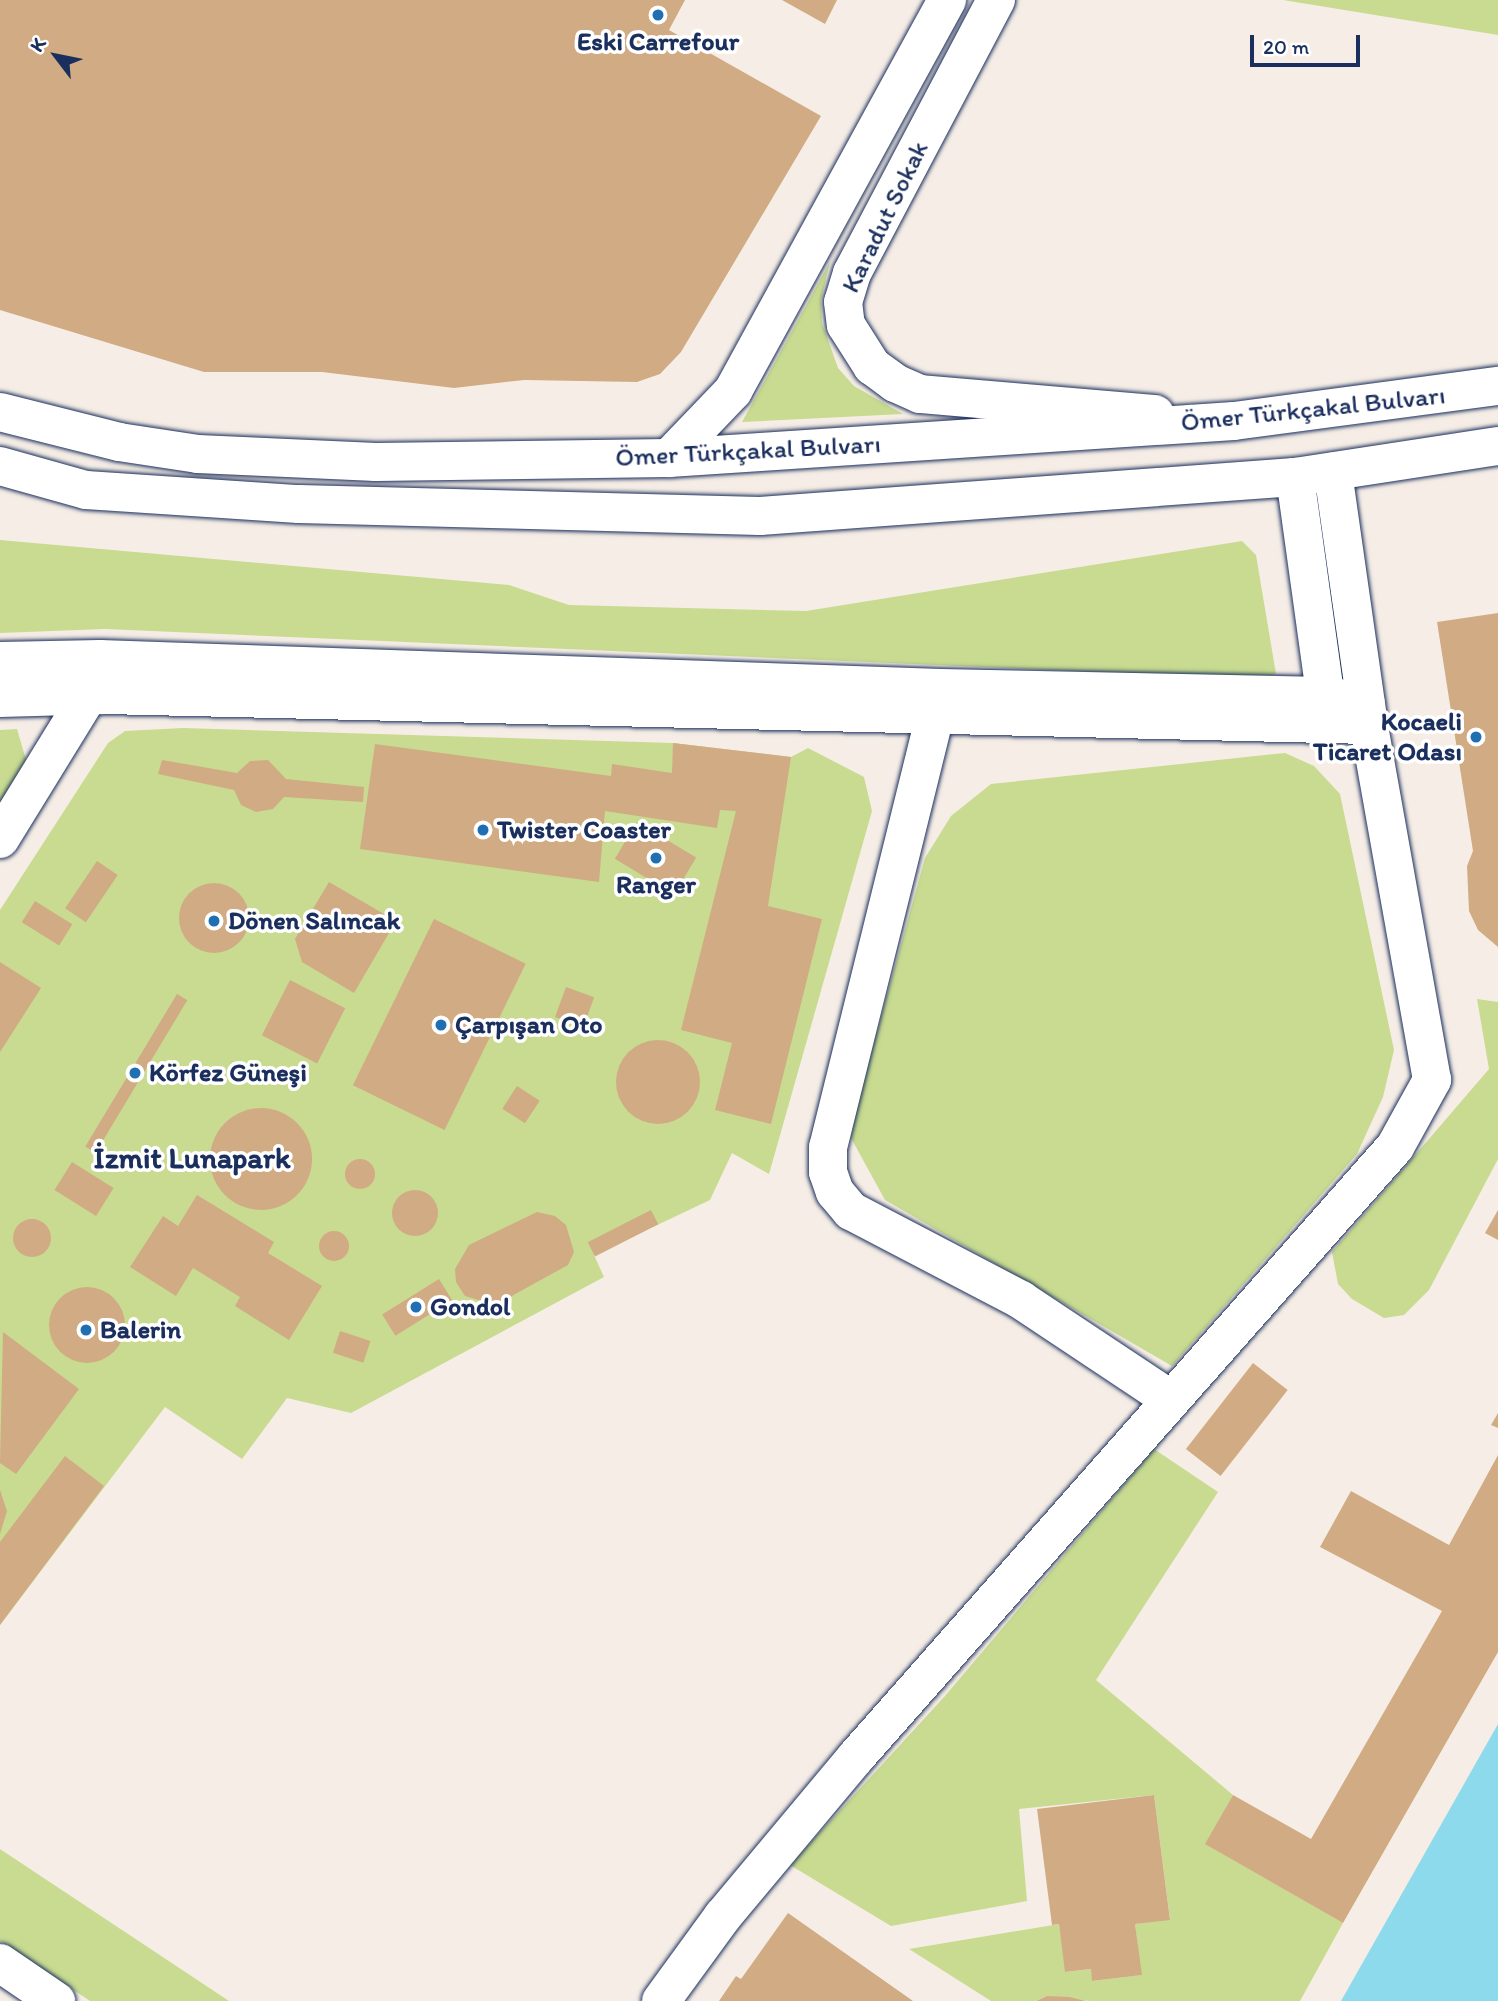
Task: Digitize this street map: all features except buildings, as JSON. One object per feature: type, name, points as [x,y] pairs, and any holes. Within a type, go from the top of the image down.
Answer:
[{"type":"street","name":"Karadut Sokak","points":[[669,458],[733,391],[947,0]]},
{"type":"street","name":"Karadut Sokak","points":[[996,0],[852,272],[843,302],[846,325],[856,346],[895,383],[920,394],[1234,421]]},
{"type":"street","name":"Ömer Türkçakal Bulvarı","points":[[0,412],[119,442],[198,454],[376,462],[669,458],[1234,421],[1498,386]]},
{"type":"street","name":"Ömer Türkçakal Bulvarı","points":[[0,466],[86,490],[299,504],[760,516],[1295,477],[1498,446]]},
{"type":"street","points":[[661,2001],[723,1916],[847,1767],[1395,1147],[1432,1080],[1370,728],[1333,472]]},
{"type":"street","points":[[1295,477],[1327,710]]},
{"type":"street","points":[[0,487],[86,490]]},
{"type":"street","points":[[0,661],[111,659],[938,702]]},
{"type":"street","points":[[0,839],[111,659]]},
{"type":"street","points":[[0,698],[89,696],[938,702],[1327,710],[1370,728]]},
{"type":"street","points":[[938,702],[828,1147],[828,1172],[835,1192],[851,1211],[1021,1300],[1170,1399]]},
{"type":"street","points":[[0,1963],[56,2001]]},
{"type":"green space","points":[[1283,0],[1498,0],[1498,35]]},
{"type":"green space","points":[[830,262],[821,300],[822,323],[838,368],[854,386],[903,414],[742,422]]},
{"type":"green space","points":[[0,540],[509,585],[569,605],[806,611],[1242,541],[1256,555],[1276,674],[1259,679],[105,629],[0,633]]},
{"type":"green space","points":[[183,728],[673,743],[791,757],[808,748],[864,777],[872,811],[769,1174],[732,1153],[710,1200],[594,1255],[604,1277],[351,1413],[287,1398],[242,1459],[165,1407],[0,1625],[0,910],[108,743],[125,731]]},
{"type":"green space","points":[[17,729],[26,760],[0,807],[0,730]]},
{"type":"green space","points":[[1285,753],[1314,766],[1340,794],[1394,1050],[1383,1097],[1357,1154],[1172,1366],[885,1200],[851,1138],[855,1111],[925,858],[951,816],[991,784]]},
{"type":"green space","points":[[1477,999],[1498,1002],[1498,1159],[1429,1290],[1404,1315],[1384,1318],[1352,1299],[1338,1284],[1332,1252],[1489,1069]]},
{"type":"green space","points":[[1154,1449],[1218,1492],[1096,1680],[1233,1795],[1206,1844],[1343,1923],[1300,2001],[1089,2001],[1047,1996],[1035,2001],[991,2001],[909,1949],[1059,1924],[1066,1972],[1091,1969],[1093,1981],[1141,1975],[1135,1924],[1170,1919],[1154,1795],[1019,1809],[1027,1901],[891,1926],[790,1865],[945,1696]]},
{"type":"green space","points":[[0,1849],[229,2001],[90,2001],[0,1941]]},
{"type":"water","points":[[1498,1724],[1498,2001],[1341,2001]]},
{"type":"place","name":"Eski Carrefour","points":[[658,15]]},
{"type":"place","name":"Kocaeli Ticaret Odası","points":[[1476,737]]},
{"type":"place","name":"Twister Coaster","points":[[483,830]]},
{"type":"place","name":"Ranger","points":[[656,858]]},
{"type":"place","name":"Dönen Salıncak","points":[[214,921]]},
{"type":"place","name":"Çarpışan Oto","points":[[441,1025]]},
{"type":"place","name":"Körfez Güneşi","points":[[135,1073]]},
{"type":"place","name":"Gondol","points":[[416,1307]]},
{"type":"place","name":"Balerin","points":[[86,1330]]},
{"type":"district","name":"İzmit Lunapark","points":[[192,1158]]}]
